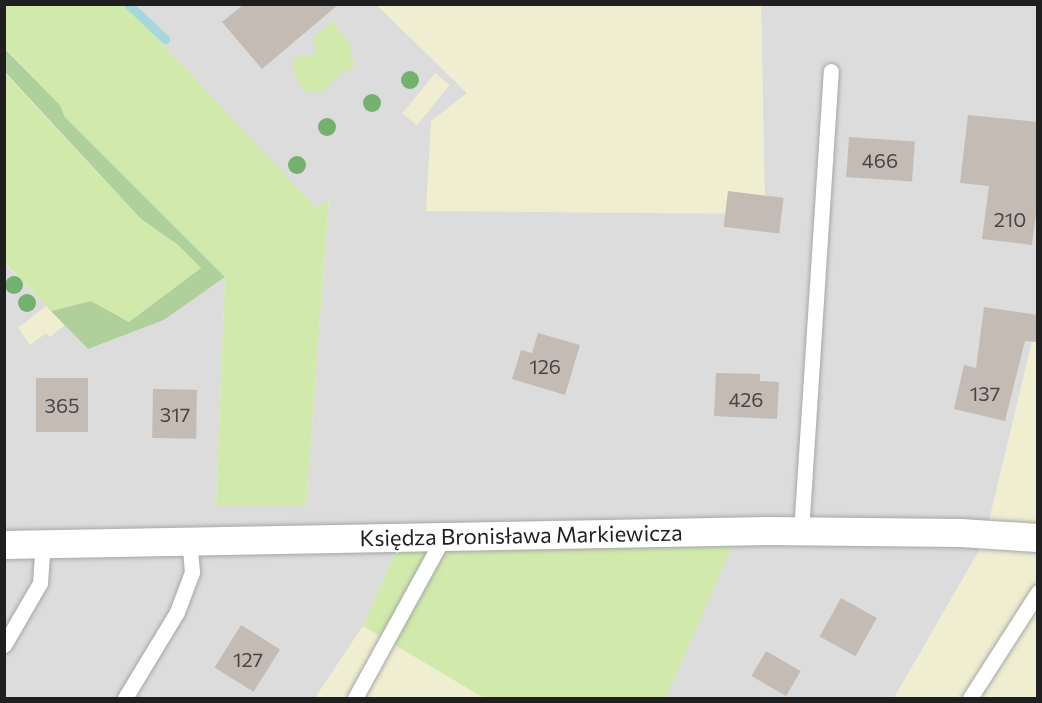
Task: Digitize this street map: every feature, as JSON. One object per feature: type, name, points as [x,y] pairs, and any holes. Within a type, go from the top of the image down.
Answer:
[{"type":"street","name":"Księdza Bronisława Markiewicza","points":[[4,545],[189,540],[801,532],[1038,538]]},
{"type":"lane","points":[[801,532],[831,71]]},
{"type":"lane","points":[[355,699],[444,536]]},
{"type":"lane","points":[[125,699],[177,612],[192,572],[189,540]]},
{"type":"lane","points":[[4,645],[40,583],[43,544]]},
{"type":"lane","points":[[970,699],[1038,592]]},
{"type":"shaded area","points":[[126,5],[377,5],[467,93],[765,213],[761,5],[1037,5],[1037,321],[984,542],[894,698],[666,698],[736,536],[401,539],[363,626],[315,698],[5,698],[4,263],[88,349],[164,320],[225,277],[216,505],[306,505],[329,200],[316,209]]},
{"type":"green space","points":[[5,5],[126,5],[316,208],[329,199],[306,506],[216,506],[225,277],[65,117],[60,105],[5,48]]},
{"type":"green space","points":[[377,5],[761,5],[765,214],[426,211],[431,121],[467,93]]},
{"type":"green space","points":[[335,20],[336,27],[351,46],[350,57],[355,61],[351,71],[346,69],[323,91],[304,91],[293,71],[293,61],[297,56],[312,56],[317,49],[312,38]]},
{"type":"green space","points":[[4,48],[60,105],[65,117],[225,277],[164,320],[88,349],[51,311],[91,301],[129,322],[201,268],[178,245],[141,219],[5,72]]},
{"type":"green space","points":[[4,72],[141,219],[178,245],[201,268],[129,322],[91,301],[51,311],[5,263]]},
{"type":"green space","points":[[435,73],[450,85],[417,125],[402,113]]},
{"type":"green space","points":[[46,306],[65,325],[50,337],[46,333],[30,345],[18,328]]},
{"type":"green space","points":[[1037,321],[1037,698],[894,698],[984,542]]},
{"type":"green space","points":[[737,535],[666,698],[484,698],[363,626],[401,539]]},
{"type":"green space","points":[[363,626],[484,698],[315,698]]},
{"type":"building","points":[[244,4],[339,4],[262,69],[222,22]]},
{"type":"building","points":[[968,115],[1038,122],[1038,199],[1032,245],[982,239],[989,186],[960,183]]},
{"type":"building","points":[[849,137],[915,142],[912,182],[846,177]]},
{"type":"building","points":[[728,191],[784,198],[779,234],[724,227]]},
{"type":"building","points":[[984,307],[1038,315],[1038,342],[1025,341],[1005,421],[954,409],[964,365],[976,368]]},
{"type":"building","points":[[538,333],[580,345],[565,395],[512,379],[521,350],[532,353]]},
{"type":"building","points":[[716,373],[760,374],[760,381],[779,382],[777,419],[714,416]]},
{"type":"building","points":[[36,378],[88,378],[88,432],[36,432]]},
{"type":"building","points":[[153,389],[197,390],[196,439],[152,438]]},
{"type":"building","points":[[841,598],[877,618],[856,656],[820,636]]},
{"type":"building","points":[[241,625],[280,649],[254,692],[215,667]]},
{"type":"building","points":[[766,651],[801,671],[786,696],[752,676]]},
{"type":"waterway","points":[[128,4],[165,39]]}]
